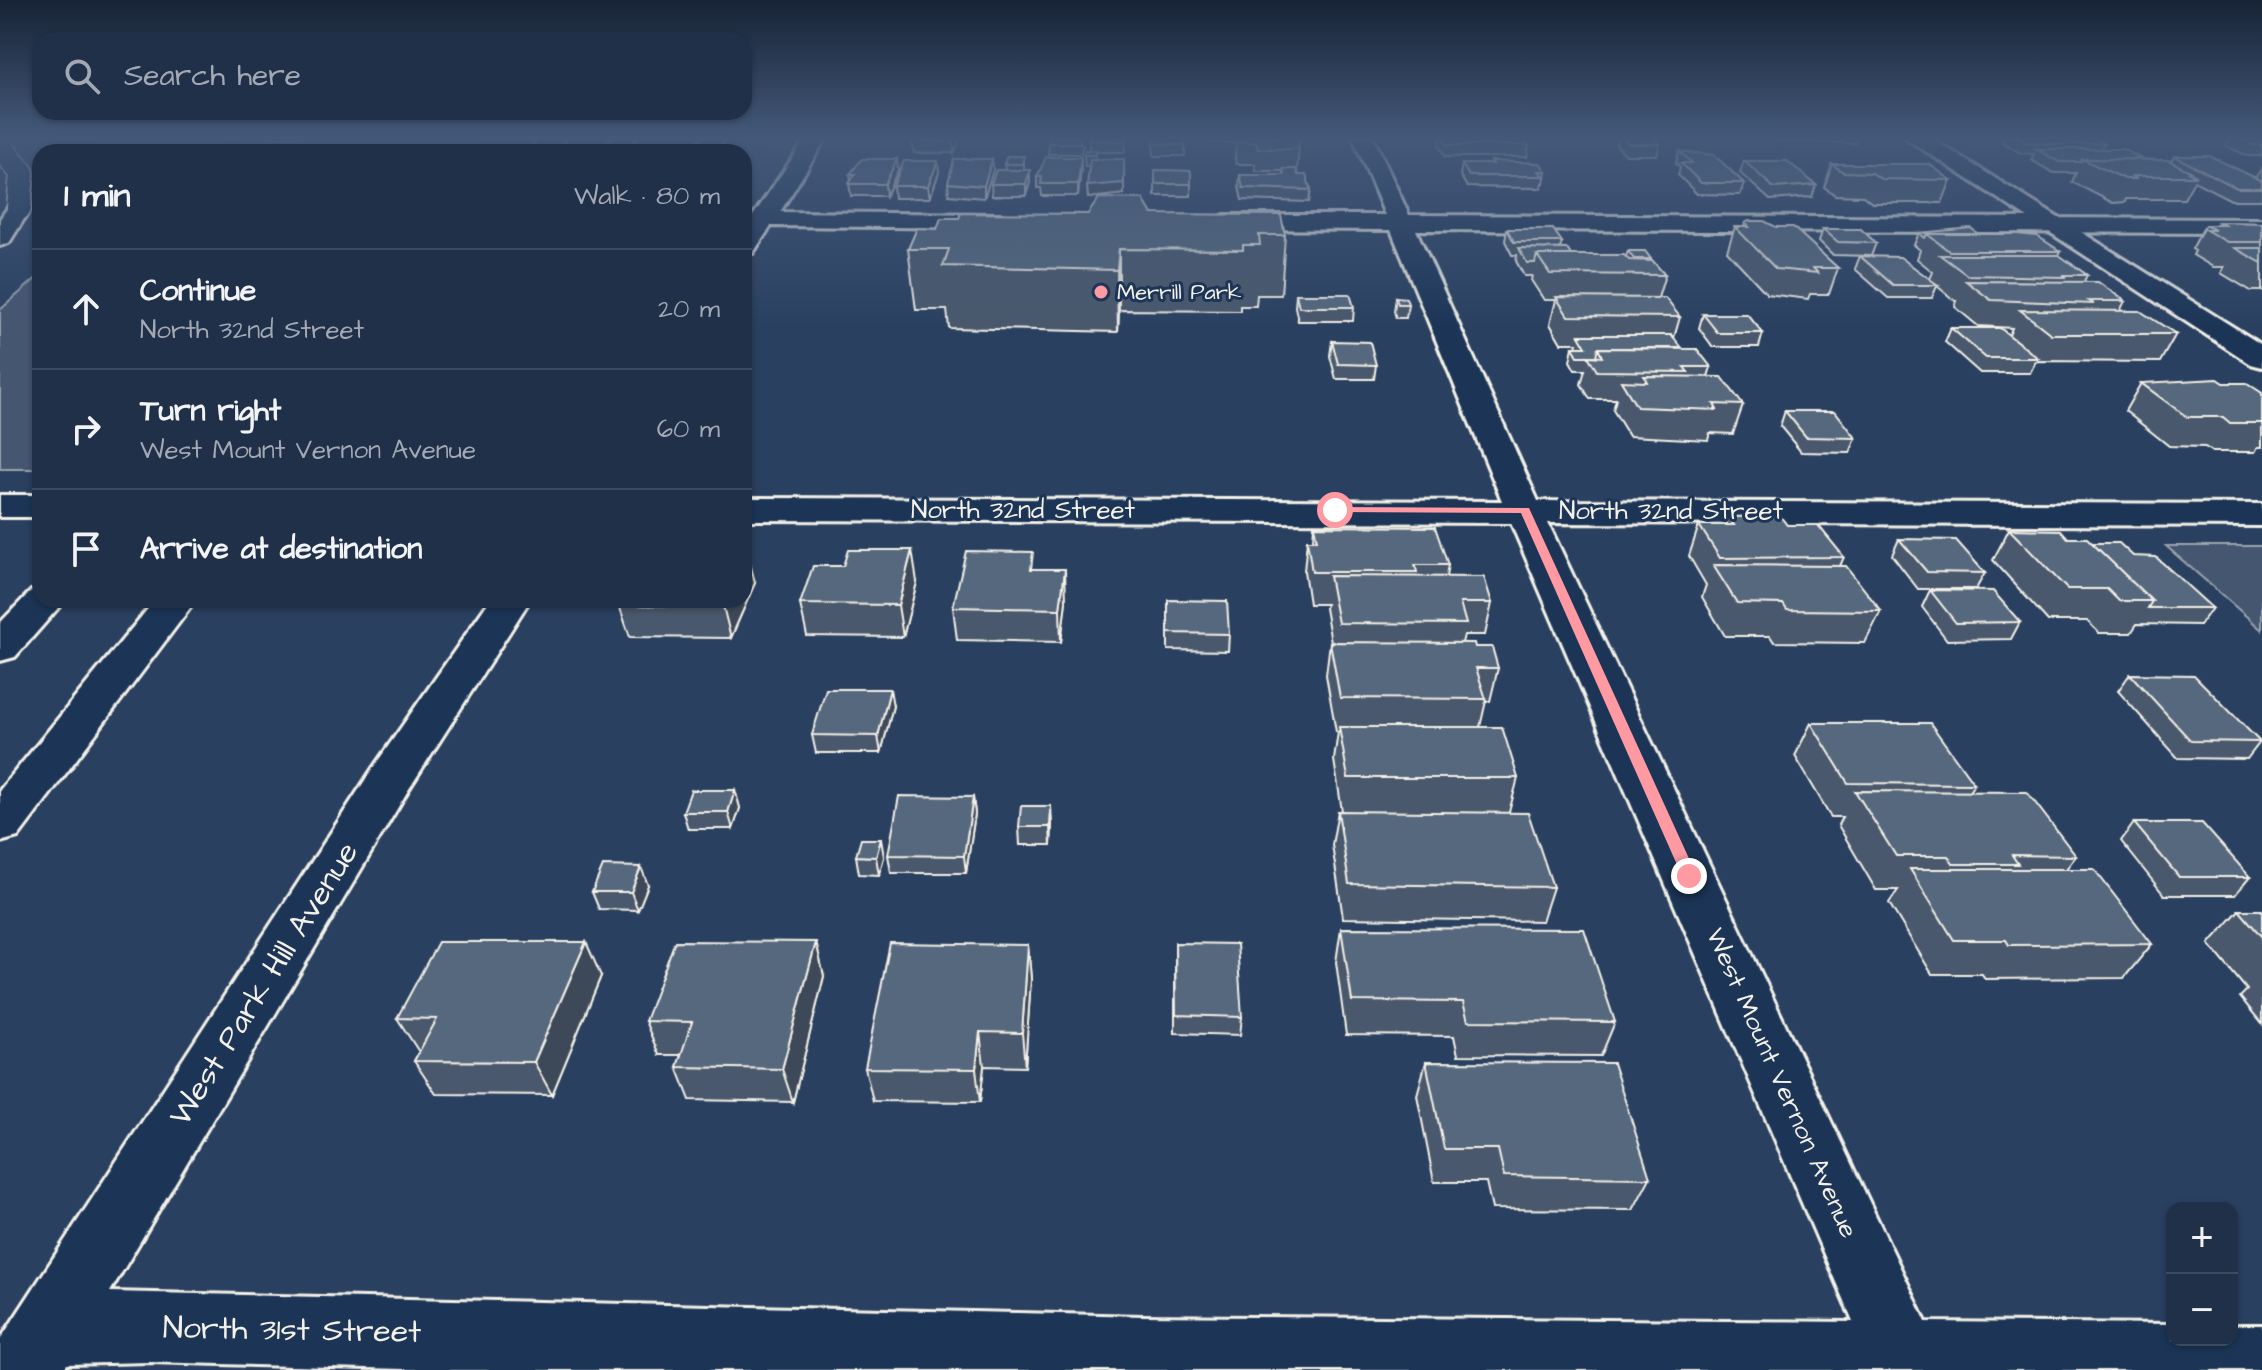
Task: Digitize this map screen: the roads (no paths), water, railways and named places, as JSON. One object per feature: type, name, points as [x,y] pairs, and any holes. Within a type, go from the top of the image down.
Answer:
[{"type":"main road","points":[[0,238],[21,201]]},
{"type":"main road","points":[[752,236],[776,201]]},
{"type":"main road","name":"West Mount Vernon Avenue","points":[[1390,201],[1908,1363]]},
{"type":"main road","points":[[2014,201],[2262,358]]},
{"type":"main road","points":[[764,219],[1020,221]]},
{"type":"main road","points":[[1197,222],[2262,226]]},
{"type":"main road","points":[[0,506],[32,506]]},
{"type":"main road","name":"North 32nd Street","points":[[752,509],[2262,515]]},
{"type":"main road","points":[[0,648],[37,608]]},
{"type":"main road","points":[[0,824],[170,608]]},
{"type":"main road","name":"West Park Hill Avenue","points":[[36,1350],[390,780],[505,608]]},
{"type":"main road","name":"North 31st Street","points":[[36,1350],[149,1327],[1143,1352],[1908,1363],[2262,1361]]},
{"type":"place","name":"Merrill Park","points":[[1101,292]]}]
